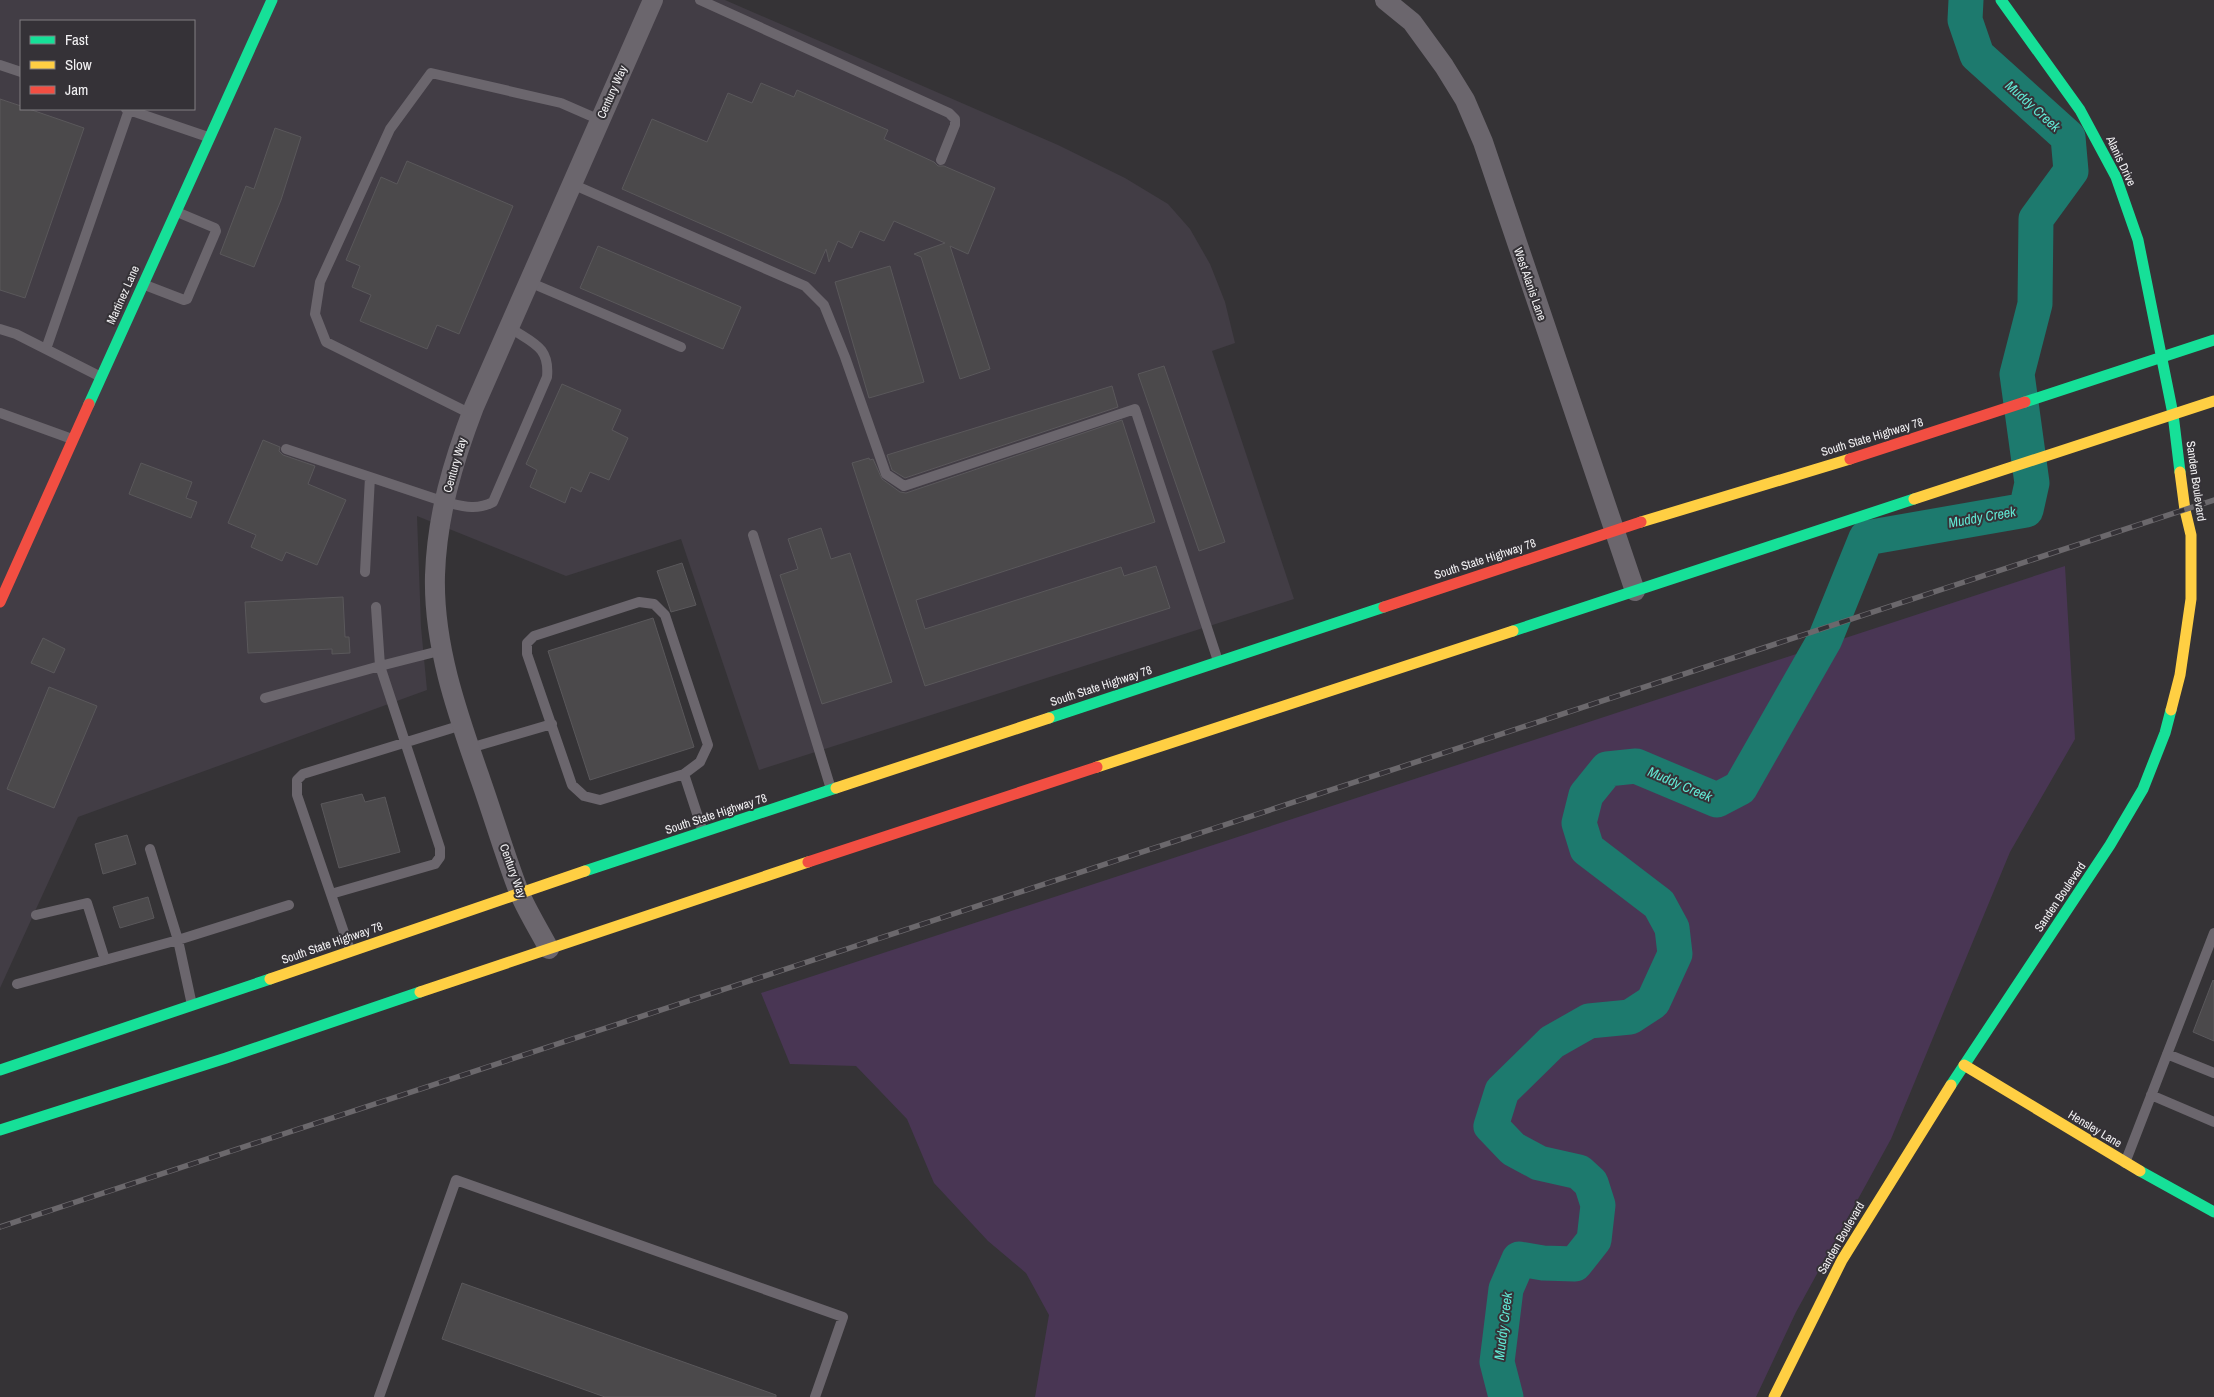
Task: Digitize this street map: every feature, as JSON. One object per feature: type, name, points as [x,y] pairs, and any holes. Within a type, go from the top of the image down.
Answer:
[{"type":"main road","name":"Martinez Lane","points":[[0,602],[272,0]]},
{"type":"main road","name":"Alanis Drive","points":[[2001,0],[2080,110],[2116,177],[2138,240],[2162,358]]},
{"type":"main road","name":"South State Highway 78","points":[[0,1070],[193,1006],[520,893],[1613,531],[2053,394],[2214,340]]},
{"type":"main road","name":"Sanden Boulevard","points":[[1774,1397],[1842,1260],[1964,1065],[2110,846],[2143,789],[2165,733],[2180,675],[2191,599],[2191,535],[2185,510],[2173,414],[2162,358]]},
{"type":"main road","points":[[0,1130],[226,1058],[885,836],[2214,401]]},
{"type":"main road","name":"Hensley Lane","points":[[1964,1065],[2125,1163],[2214,1212]]},
{"type":"street","name":"Century Way","points":[[549,949],[520,893],[462,725],[442,650],[435,576],[439,530],[452,468],[472,414],[653,0]]},
{"type":"street","name":"West Alanis Lane","points":[[1384,0],[1412,22],[1465,100],[1483,142],[1613,531],[1635,591]]},
{"type":"lane","points":[[700,0],[949,113],[954,119],[955,125],[941,160]]},
{"type":"lane","points":[[0,65],[20,72]]},
{"type":"lane","points":[[472,414],[326,342],[314,314],[320,282],[390,129],[431,73],[561,103],[600,120]]},
{"type":"lane","points":[[46,349],[127,110]]},
{"type":"lane","points":[[130,110],[210,138]]},
{"type":"lane","points":[[572,184],[805,286],[824,305],[845,357],[886,474],[904,486],[1135,410],[1218,662]]},
{"type":"lane","points":[[144,284],[184,300],[187,299],[216,231],[215,228],[176,212]]},
{"type":"lane","points":[[529,282],[680,347]]},
{"type":"lane","points":[[286,449],[445,502],[471,508],[483,507],[493,502],[547,377],[548,362],[543,350],[509,327]]},
{"type":"lane","points":[[0,328],[16,334],[102,377]]},
{"type":"lane","points":[[0,413],[74,439]]},
{"type":"lane","points":[[365,572],[370,477]]},
{"type":"lane","points":[[753,535],[831,790]]},
{"type":"lane","points":[[639,602],[654,604],[666,615],[708,746],[700,762],[684,774],[600,800],[584,796],[572,785],[527,654],[527,643],[534,636],[639,602]]},
{"type":"lane","points":[[331,894],[435,864],[440,857],[440,848],[380,666],[376,607]]},
{"type":"lane","points":[[265,698],[442,650]]},
{"type":"lane","points":[[470,748],[552,724]]},
{"type":"lane","points":[[350,952],[297,796],[297,780],[303,774],[462,725]]},
{"type":"lane","points":[[684,774],[703,833]]},
{"type":"lane","points":[[150,849],[178,940],[193,1006]]},
{"type":"lane","points":[[36,915],[87,903],[105,960]]},
{"type":"lane","points":[[17,984],[178,940],[289,905]]},
{"type":"lane","points":[[2125,1163],[2214,933]]},
{"type":"lane","points":[[2167,1054],[2214,1073]]},
{"type":"lane","points":[[2152,1095],[2214,1122]]},
{"type":"lane","points":[[379,1397],[456,1180],[842,1317],[815,1397]]},
{"type":"shaded area","points":[[0,0],[725,0],[1058,145],[1125,178],[1168,204],[1190,229],[1210,264],[1225,302],[1235,343],[1212,351],[1294,599],[759,770],[681,539],[566,576],[417,516],[421,627],[427,690],[78,817],[0,988]]},
{"type":"shaded area","points":[[2065,566],[2075,739],[2010,852],[1891,1139],[1796,1312],[1756,1397],[1035,1397],[1049,1315],[1026,1273],[988,1241],[934,1183],[907,1119],[856,1066],[790,1064],[761,993]]},
{"type":"building","points":[[761,83],[794,97],[797,90],[888,130],[884,139],[934,162],[938,166],[944,166],[995,188],[968,254],[950,246],[990,369],[960,379],[921,257],[914,254],[945,243],[894,221],[884,241],[860,231],[852,248],[838,241],[829,262],[826,249],[815,274],[622,189],[652,119],[707,142],[728,93],[752,103]]},
{"type":"building","points":[[0,99],[20,106],[20,110],[32,110],[84,128],[25,298],[0,290]]},
{"type":"building","points":[[275,128],[301,137],[281,200],[254,267],[220,254],[246,186],[254,189]]},
{"type":"building","points":[[407,161],[513,206],[459,334],[437,325],[427,349],[360,321],[371,295],[352,287],[360,266],[346,260],[381,177],[397,184]]},
{"type":"building","points":[[598,246],[741,307],[723,349],[580,288]]},
{"type":"building","points":[[890,266],[924,382],[869,398],[835,282]]},
{"type":"building","points":[[1164,366],[1225,542],[1199,551],[1138,374]]},
{"type":"building","points":[[562,384],[621,410],[612,430],[628,438],[609,480],[590,472],[581,492],[571,487],[565,503],[530,487],[537,470],[526,464]]},
{"type":"building","points":[[1112,386],[1118,407],[905,478],[892,470],[887,455]]},
{"type":"building","points":[[1122,420],[1155,522],[916,600],[925,629],[1121,567],[1124,576],[1156,566],[1170,608],[925,686],[852,463],[869,458],[870,460],[873,459],[882,479],[900,492],[906,493]]},
{"type":"building","points":[[263,440],[280,447],[279,451],[283,455],[315,466],[308,484],[346,500],[317,565],[286,552],[282,561],[251,547],[256,535],[228,523]]},
{"type":"building","points":[[141,463],[192,482],[186,498],[197,502],[191,518],[129,494]]},
{"type":"building","points":[[821,528],[831,559],[850,553],[892,682],[822,704],[780,575],[798,569],[788,539]]},
{"type":"building","points":[[682,563],[696,605],[671,612],[657,571]]},
{"type":"building","points":[[343,597],[345,637],[349,637],[350,653],[332,654],[332,649],[248,653],[245,602]]},
{"type":"building","points":[[653,618],[694,747],[590,780],[548,651]]},
{"type":"building","points":[[43,638],[65,649],[54,673],[31,663]]},
{"type":"building","points":[[49,687],[97,706],[54,808],[7,789]]},
{"type":"building","points":[[362,794],[365,802],[385,797],[400,852],[339,868],[321,804]]},
{"type":"building","points":[[127,835],[136,864],[103,874],[95,844]]},
{"type":"building","points":[[148,897],[154,918],[120,928],[113,907]]},
{"type":"building","points":[[2214,981],[2214,1041],[2193,1032]]},
{"type":"building","points":[[462,1283],[776,1395],[776,1397],[605,1397],[442,1339]]},
{"type":"waterway","name":"Muddy Creek","points":[[1506,1397],[1497,1362],[1506,1289],[1519,1259],[1543,1263],[1575,1264],[1594,1240],[1598,1205],[1591,1183],[1579,1172],[1539,1163],[1513,1149],[1491,1126],[1502,1091],[1552,1042],[1589,1021],[1630,1017],[1653,1002],[1675,954],[1672,928],[1659,904],[1587,849],[1579,823],[1586,795],[1607,769],[1636,766],[1717,800],[1740,788],[1825,639],[1866,538],[2026,510],[2032,483],[2017,374],[2035,304],[2036,219],[2071,171],[2068,137],[1977,55],[1965,20],[1966,0]]},
{"type":"railway","points":[[0,1227],[2214,500]]},
{"type":"traffic: fast","points":[[89,404],[272,0]]},
{"type":"traffic: fast","points":[[2001,0],[2080,110],[2116,177],[2138,240],[2173,414],[2180,472]]},
{"type":"traffic: fast","points":[[2025,402],[2214,340]]},
{"type":"traffic: fast","points":[[1513,631],[1914,499]]},
{"type":"traffic: fast","points":[[1049,718],[1384,607]]},
{"type":"traffic: fast","points":[[1951,1085],[2110,845],[2143,789],[2165,733],[2171,710]]},
{"type":"traffic: fast","points":[[585,871],[836,788]]},
{"type":"traffic: fast","points":[[0,1070],[270,979]]},
{"type":"traffic: fast","points":[[0,1130],[226,1058],[420,992]]},
{"type":"traffic: fast","points":[[2140,1171],[2214,1212]]},
{"type":"traffic: slow","points":[[1914,499],[2214,401]]},
{"type":"traffic: slow","points":[[1641,522],[1850,459]]},
{"type":"traffic: slow","points":[[2171,710],[2180,675],[2191,599],[2191,535],[2185,510],[2180,472]]},
{"type":"traffic: slow","points":[[1097,767],[1513,631]]},
{"type":"traffic: slow","points":[[836,788],[1049,718]]},
{"type":"traffic: slow","points":[[420,992],[808,862]]},
{"type":"traffic: slow","points":[[270,979],[585,871]]},
{"type":"traffic: slow","points":[[1964,1065],[2140,1171]]},
{"type":"traffic: slow","points":[[1774,1397],[1842,1260],[1951,1085]]},
{"type":"traffic: jam","points":[[1850,459],[2025,402]]},
{"type":"traffic: jam","points":[[0,602],[89,404]]},
{"type":"traffic: jam","points":[[1384,607],[1641,522]]},
{"type":"traffic: jam","points":[[808,862],[1097,767]]}]
